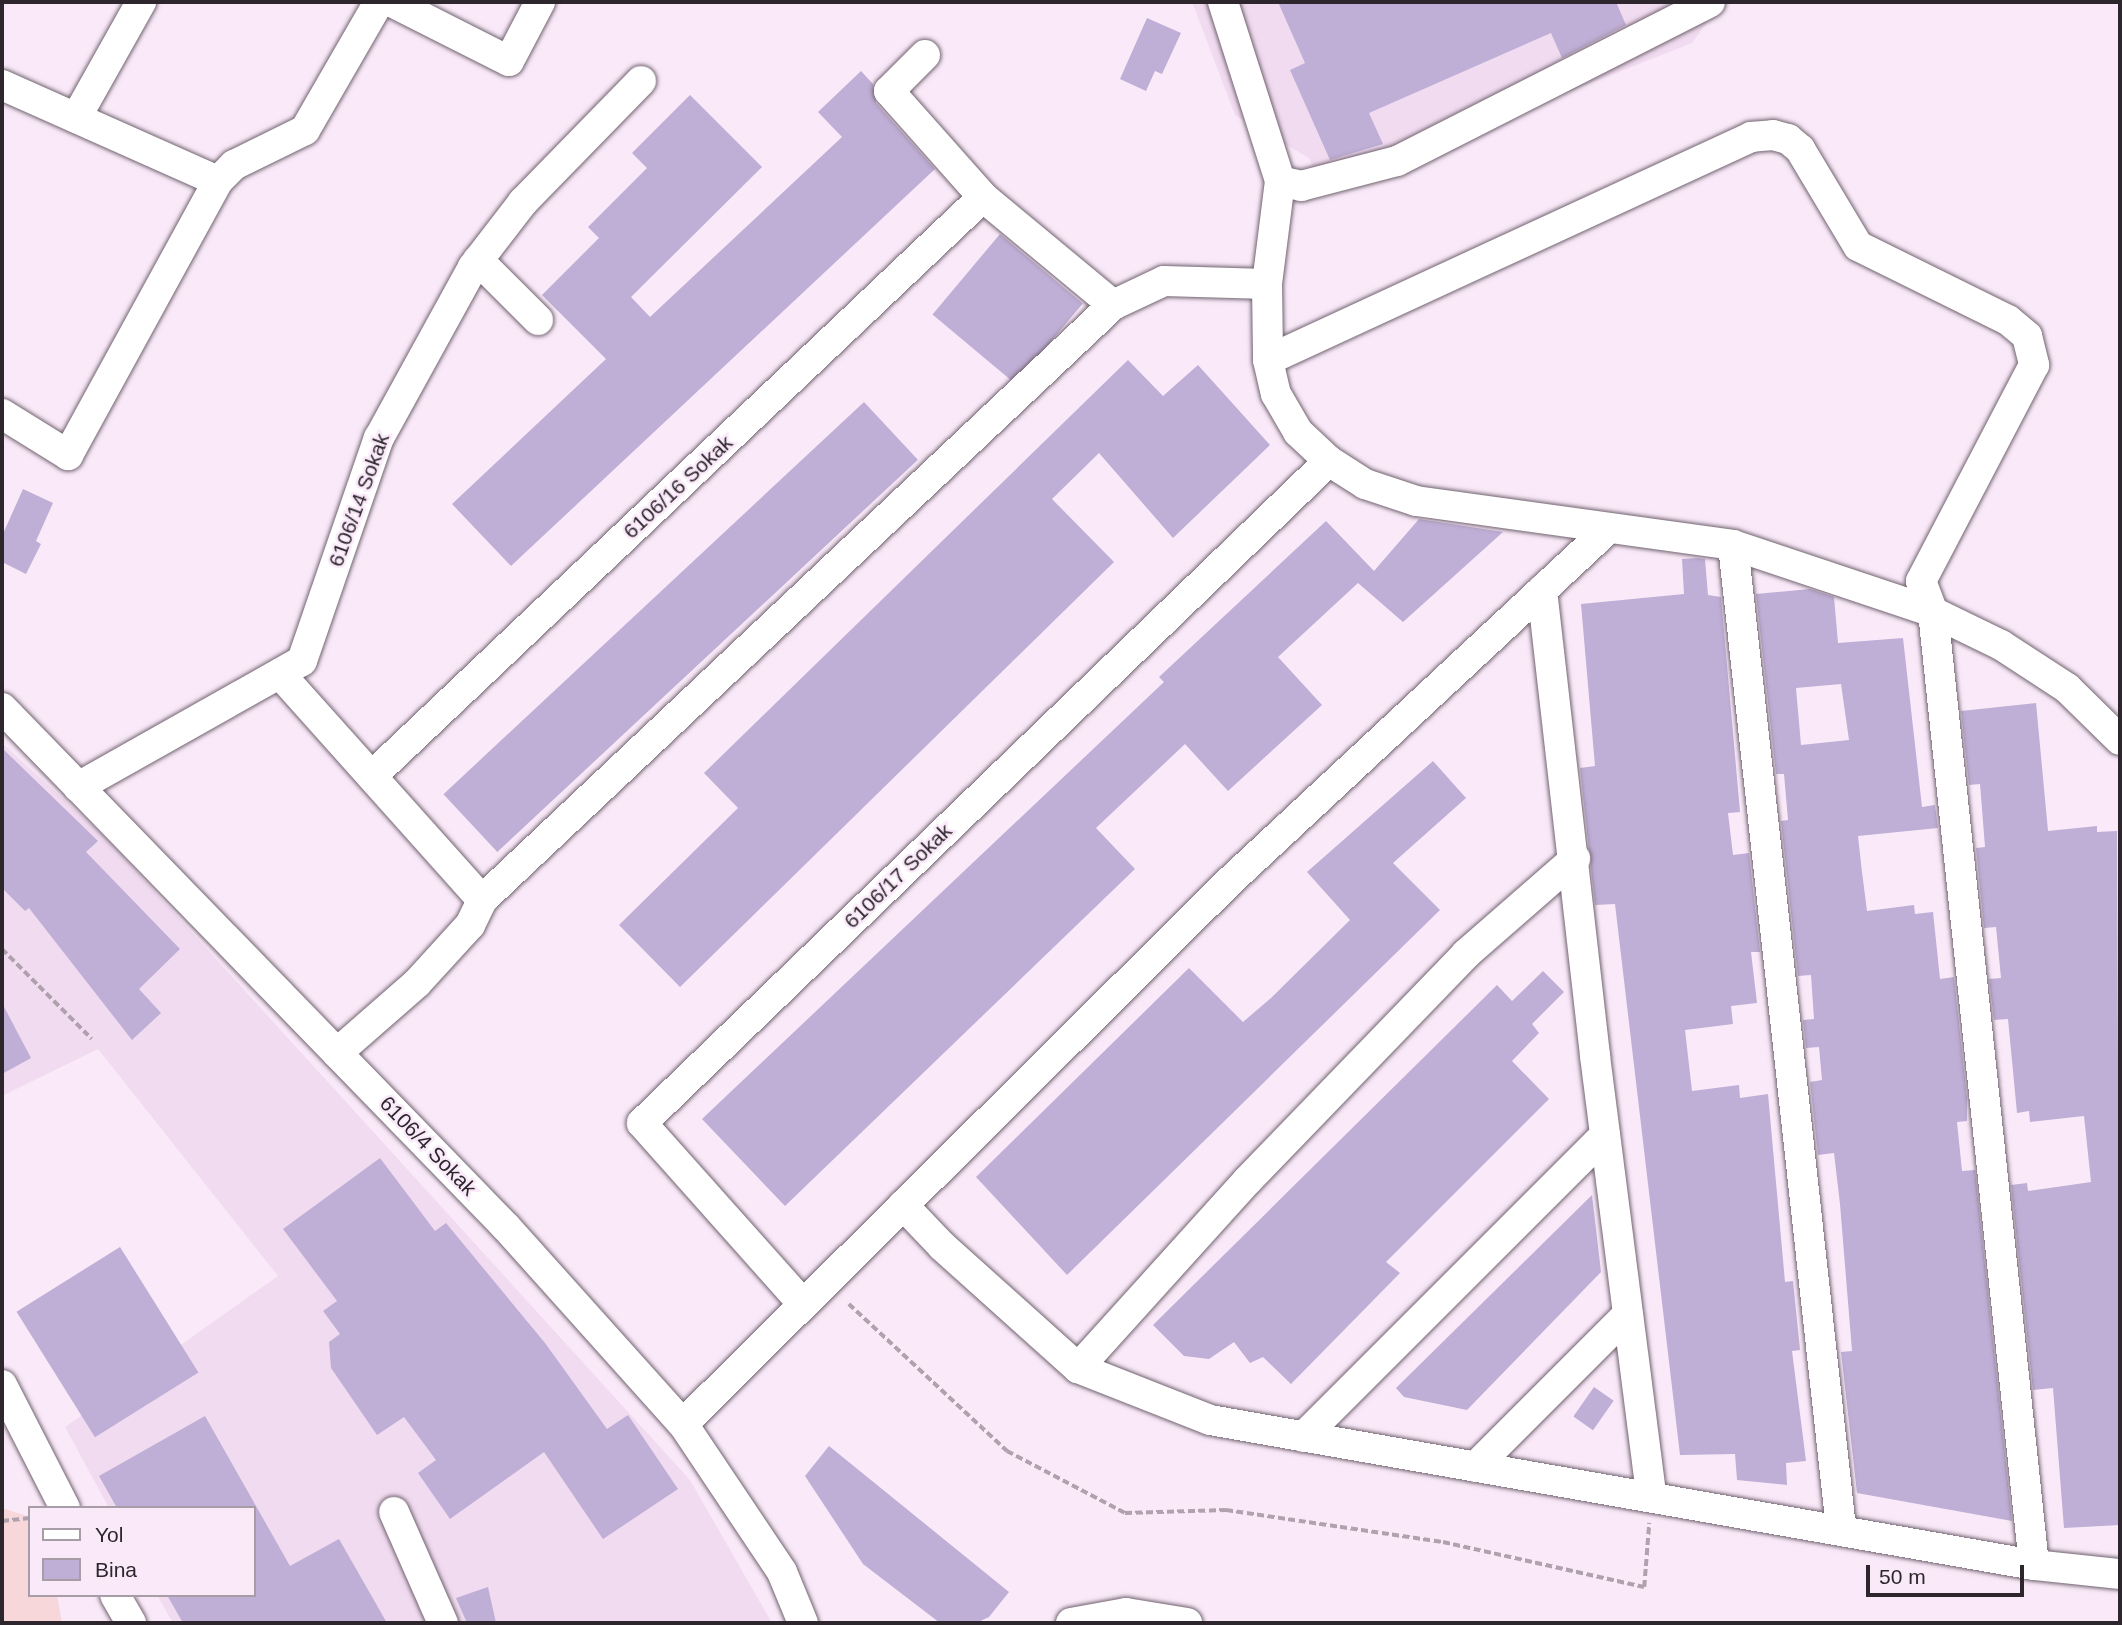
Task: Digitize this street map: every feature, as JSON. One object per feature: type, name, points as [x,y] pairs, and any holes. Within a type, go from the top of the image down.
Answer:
[{"type":"street","points":[[76,118],[141,2]]},
{"type":"street","points":[[2,414],[68,455],[218,181],[234,165],[304,130],[379,2]]},
{"type":"street","points":[[392,2],[509,61],[540,2]]},
{"type":"street","points":[[1223,2],[1280,181],[1267,284],[1268,360],[1276,394],[1298,432],[1329,461],[1365,484],[1416,501],[1732,545],[1933,612],[2001,645],[2067,688],[2120,740]]},
{"type":"street","points":[[1280,181],[1301,186],[1397,161],[1710,2]]},
{"type":"street","points":[[925,55],[889,91],[984,197],[1113,305]]},
{"type":"street","name":"6106/14 Sokak","points":[[79,787],[302,661],[379,438],[478,260],[523,202],[641,80]]},
{"type":"street","points":[[2,85],[218,181]]},
{"type":"street","points":[[1268,360],[1751,137],[1781,136],[1800,149],[1858,246],[2008,320],[2031,345],[2034,365],[1924,572],[1921,590],[1933,612],[2034,1565]]},
{"type":"street","name":"6106/16 Sokak","points":[[372,776],[984,197]]},
{"type":"street","points":[[478,260],[538,320]]},
{"type":"street","points":[[337,1053],[444,955],[470,925],[482,900],[1113,305],[1164,281],[1267,284]]},
{"type":"street","name":"6106/17 Sokak","points":[[803,1304],[642,1123],[1329,461]]},
{"type":"street","points":[[682,1424],[1230,882],[1608,529]]},
{"type":"street","points":[[1732,545],[1841,1528]]},
{"type":"street","points":[[1542,590],[1605,1135],[1651,1496]]},
{"type":"street","points":[[280,674],[482,900]]},
{"type":"street","name":"6106/4 Sokak","points":[[2,708],[506,1227],[682,1424],[782,1572],[807,1620]]},
{"type":"street","points":[[1078,1368],[1248,1180],[1466,954],[1574,859]]},
{"type":"street","points":[[1303,1437],[1605,1135]]},
{"type":"street","points":[[903,1205],[942,1246],[1078,1368],[1210,1420],[1841,1528],[2034,1565],[2120,1574]]},
{"type":"street","points":[[1475,1467],[1628,1314]]},
{"type":"street","points":[[2,1385],[64,1506]]},
{"type":"street","points":[[394,1512],[443,1623]]},
{"type":"street","points":[[116,1597],[131,1623]]},
{"type":"street","points":[[1071,1623],[1126,1612],[1187,1623]]},
{"type":"path","points":[[2,949],[92,1039]]},
{"type":"path","points":[[849,1304],[1007,1451],[1125,1513],[1240,1512],[1443,1542],[1644,1587],[1651,1496]]},
{"type":"path","points":[[2,1521],[28,1518]]},
{"type":"shaded area","points":[[1192,2],[1722,2],[1692,43],[1321,190],[1309,158],[1235,115]]},
{"type":"shaded area","points":[[2,743],[106,838],[690,1480],[772,1623],[173,1623],[158,1597],[256,1597],[256,1506],[108,1506],[65,1427],[278,1276],[98,1049],[2,1096]]},
{"type":"shaded area","points":[[2,1508],[28,1516],[28,1597],[57,1597],[62,1623],[2,1623]]},
{"type":"building","points":[[1278,2],[1616,2],[1626,25],[1562,58],[1551,33],[1369,113],[1383,144],[1330,160],[1290,70],[1305,63]]},
{"type":"building","points":[[1147,18],[1181,33],[1162,74],[1155,71],[1146,91],[1120,79]]},
{"type":"building","points":[[861,71],[873,84],[876,103],[935,169],[511,566],[452,504],[606,359],[542,295],[599,238],[588,227],[647,168],[632,153],[690,95],[762,167],[631,297],[650,317],[842,137],[818,112]]},
{"type":"building","points":[[1000,234],[1083,303],[1015,384],[933,314]]},
{"type":"building","points":[[1128,360],[1163,396],[1198,365],[1270,445],[1173,538],[1099,453],[1052,499],[1114,562],[680,987],[619,925],[738,808],[704,773]]},
{"type":"building","points":[[864,402],[918,460],[497,852],[443,794]]},
{"type":"building","points":[[23,489],[53,503],[36,541],[41,544],[26,574],[2,562],[2,536]]},
{"type":"building","points":[[1419,519],[1503,532],[1403,622],[1358,583],[1278,657],[1322,705],[1228,791],[1185,744],[1096,828],[1135,869],[785,1206],[702,1119],[1164,682],[1159,677],[1326,521],[1374,571]]},
{"type":"building","points":[[1682,559],[1705,559],[1708,595],[1721,597],[1740,812],[1728,813],[1733,855],[1749,853],[1760,952],[1751,952],[1757,1003],[1731,1006],[1733,1024],[1685,1030],[1692,1091],[1739,1085],[1740,1098],[1768,1094],[1785,1282],[1793,1281],[1800,1350],[1792,1351],[1806,1461],[1786,1463],[1787,1485],[1737,1480],[1735,1454],[1680,1455],[1615,904],[1595,905],[1580,768],[1595,766],[1581,604],[1684,594]]},
{"type":"building","points":[[1810,589],[1834,597],[1838,643],[1903,638],[1922,807],[1935,805],[1938,828],[1858,836],[1862,872],[1867,911],[1914,905],[1915,914],[1933,912],[1940,979],[1954,977],[1967,1098],[1967,1121],[1957,1122],[1962,1171],[1975,1170],[2012,1521],[1857,1493],[1841,1352],[1852,1351],[1840,1204],[1834,1153],[1818,1155],[1810,1082],[1822,1080],[1819,1047],[1806,1048],[1803,1020],[1814,1019],[1811,975],[1798,976],[1781,821],[1788,820],[1784,774],[1776,774],[1756,594]],"holes":[[[1841,684],[1849,740],[1801,745],[1796,688]]]},
{"type":"building","points":[[2036,703],[2048,831],[2097,826],[2097,832],[2117,831],[2120,1525],[2064,1528],[2053,1388],[2033,1390],[2011,1185],[2027,1183],[2028,1191],[2091,1182],[2084,1116],[2030,1122],[2029,1111],[2017,1113],[2008,1019],[1994,1020],[1989,979],[2001,978],[1996,927],[1984,928],[1976,848],[1985,847],[1980,784],[1969,785],[1961,711]]},
{"type":"building","points":[[2,748],[98,841],[86,852],[180,949],[139,989],[161,1013],[132,1040],[29,908],[25,911],[2,888]]},
{"type":"building","points":[[1433,761],[1466,798],[1393,863],[1440,910],[1067,1275],[976,1177],[1189,968],[1243,1022],[1271,998],[1350,920],[1307,872]]},
{"type":"building","points":[[1543,971],[1564,992],[1532,1024],[1539,1033],[1512,1061],[1549,1099],[1386,1262],[1400,1273],[1291,1384],[1263,1357],[1250,1363],[1234,1342],[1209,1359],[1184,1356],[1153,1325],[1497,985],[1512,1001]]},
{"type":"building","points":[[2,1003],[31,1058],[2,1074]]},
{"type":"building","points":[[380,1158],[435,1231],[446,1223],[545,1343],[607,1429],[628,1415],[678,1489],[603,1539],[544,1452],[450,1519],[418,1473],[436,1460],[404,1417],[377,1435],[331,1368],[329,1342],[340,1334],[323,1311],[337,1301],[283,1229]]},
{"type":"building","points":[[1592,1195],[1601,1272],[1467,1410],[1404,1397],[1396,1388]]},
{"type":"building","points":[[120,1247],[198,1373],[95,1437],[17,1312]]},
{"type":"building","points":[[1594,1387],[1614,1401],[1593,1430],[1573,1416]]},
{"type":"building","points":[[205,1416],[256,1506],[116,1506],[99,1476]]},
{"type":"building","points":[[829,1446],[1009,1592],[989,1617],[976,1623],[940,1623],[863,1564],[805,1476]]},
{"type":"building","points":[[256,1506],[290,1566],[339,1539],[387,1623],[183,1623],[168,1597],[256,1597]]},
{"type":"building","points":[[488,1587],[496,1623],[467,1623],[456,1598]]}]
